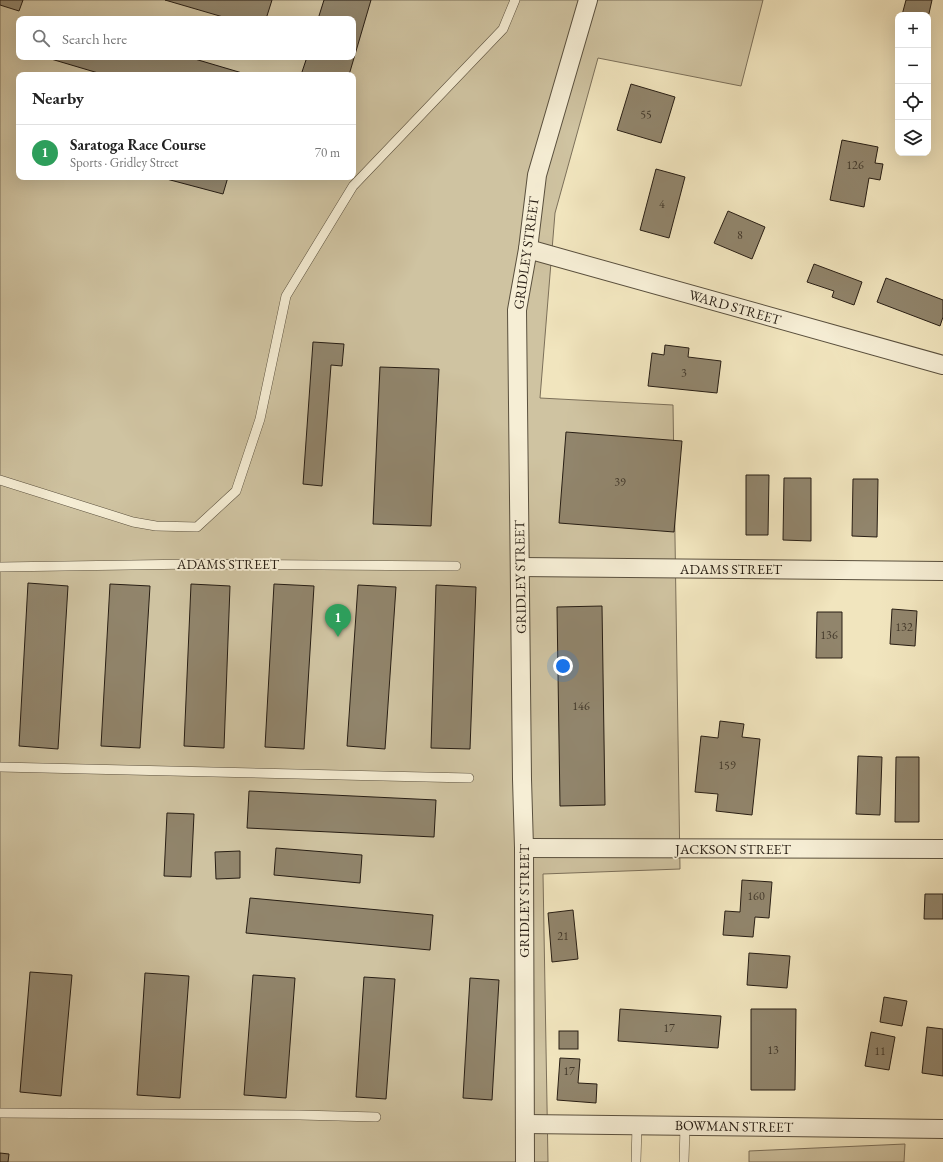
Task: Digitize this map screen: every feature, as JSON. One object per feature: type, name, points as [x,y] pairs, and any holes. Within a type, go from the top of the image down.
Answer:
[{"type":"street","name":"GRIDLEY STREET","points":[[525,1162],[524,848],[516,310],[528,249],[537,175],[588,0]]},
{"type":"street","name":"WARD STREET","points":[[528,249],[943,365]]},
{"type":"street","name":"ADAMS STREET","points":[[520,567],[943,570]]},
{"type":"street","name":"JACKSON STREET","points":[[524,848],[943,849]]},
{"type":"street","name":"BOWMAN STREET","points":[[525,1124],[943,1128]]},
{"type":"lane","points":[[0,480],[133,522],[156,526],[197,527],[236,491],[260,419],[286,296],[353,186],[503,29],[515,0]]},
{"type":"lane","name":"ADAMS STREET","points":[[0,567],[195,564],[456,566]]},
{"type":"lane","points":[[0,767],[469,778]]},
{"type":"lane","points":[[0,1113],[376,1117]]},
{"type":"lane","points":[[636,1162],[637,1125]]},
{"type":"lane","points":[[684,1162],[685,1126]]},
{"type":"shaded area","points":[[0,0],[763,0],[741,86],[598,58],[555,213],[540,398],[673,405],[680,869],[543,874],[548,1162],[0,1162]]},
{"type":"shaded area","points":[[905,1144],[904,1162],[749,1162],[749,1151]]},
{"type":"building","points":[[0,0],[23,0],[19,11],[0,5]]},
{"type":"building","points":[[165,0],[272,0],[267,16],[220,16]]},
{"type":"building","points":[[324,0],[371,0],[356,51],[356,16],[319,16]]},
{"type":"building","points":[[906,0],[932,0],[929,12],[903,12]]},
{"type":"building","points":[[54,60],[198,60],[239,72],[95,72]]},
{"type":"building","points":[[306,60],[353,60],[350,72],[302,72]]},
{"type":"building","points":[[631,84],[675,97],[661,143],[617,130]]},
{"type":"building","points":[[842,140],[878,147],[875,163],[883,164],[880,180],[869,178],[864,207],[830,200]]},
{"type":"building","points":[[656,169],[685,177],[669,238],[640,230]]},
{"type":"building","points":[[170,180],[227,180],[223,194]]},
{"type":"building","points":[[728,211],[765,227],[752,259],[714,243]]},
{"type":"building","points":[[814,264],[862,282],[854,305],[832,297],[834,291],[807,282]]},
{"type":"building","points":[[886,278],[943,300],[943,317],[940,326],[877,302]]},
{"type":"building","points":[[313,342],[344,344],[342,366],[331,365],[322,486],[303,484]]},
{"type":"building","points":[[665,345],[689,348],[688,357],[721,361],[717,393],[648,386],[652,353],[664,355]]},
{"type":"building","points":[[380,367],[439,369],[431,526],[373,524]]},
{"type":"building","points":[[566,432],[682,441],[674,532],[559,523]]},
{"type":"building","points":[[746,475],[769,475],[768,535],[746,535]]},
{"type":"building","points":[[784,478],[811,478],[811,541],[783,540]]},
{"type":"building","points":[[853,479],[878,479],[877,537],[852,536]]},
{"type":"building","points":[[28,583],[68,586],[58,749],[19,746]]},
{"type":"building","points":[[110,584],[150,586],[140,748],[101,746]]},
{"type":"building","points":[[191,584],[230,586],[224,748],[184,746]]},
{"type":"building","points":[[274,584],[314,586],[304,749],[265,747]]},
{"type":"building","points":[[358,585],[396,587],[385,749],[347,746]]},
{"type":"building","points":[[436,585],[476,587],[470,749],[431,748]]},
{"type":"building","points":[[602,606],[605,805],[560,806],[557,607]]},
{"type":"building","points":[[892,609],[917,611],[915,646],[890,644]]},
{"type":"building","points":[[817,612],[842,612],[842,658],[816,658]]},
{"type":"building","points":[[720,721],[744,724],[742,737],[760,739],[752,815],[716,811],[718,794],[695,792],[701,736],[718,738]]},
{"type":"building","points":[[858,756],[882,757],[880,815],[856,814]]},
{"type":"building","points":[[896,757],[919,757],[919,822],[895,822]]},
{"type":"building","points":[[249,791],[436,800],[434,837],[247,828]]},
{"type":"building","points":[[167,813],[194,814],[191,877],[164,876]]},
{"type":"building","points":[[276,848],[362,855],[360,883],[274,875]]},
{"type":"building","points":[[240,851],[240,878],[216,879],[215,852]]},
{"type":"building","points":[[742,880],[772,882],[769,918],[755,917],[753,937],[723,935],[725,911],[740,912]]},
{"type":"building","points":[[925,894],[943,894],[943,919],[924,919]]},
{"type":"building","points":[[250,898],[433,915],[430,950],[246,933]]},
{"type":"building","points":[[573,910],[578,959],[552,962],[548,913]]},
{"type":"building","points":[[749,953],[790,956],[787,988],[747,985]]},
{"type":"building","points":[[30,972],[72,975],[61,1096],[20,1092]]},
{"type":"building","points":[[145,973],[189,976],[180,1098],[137,1095]]},
{"type":"building","points":[[253,975],[295,978],[286,1098],[244,1095]]},
{"type":"building","points":[[364,977],[395,979],[386,1099],[356,1097]]},
{"type":"building","points":[[470,978],[499,980],[492,1100],[463,1098]]},
{"type":"building","points":[[884,997],[907,1001],[902,1026],[880,1022]]},
{"type":"building","points":[[620,1009],[721,1016],[718,1048],[618,1041]]},
{"type":"building","points":[[751,1009],[796,1009],[795,1090],[751,1090]]},
{"type":"building","points":[[927,1027],[943,1029],[943,1076],[922,1073]]},
{"type":"building","points":[[559,1031],[578,1031],[578,1049],[559,1049]]},
{"type":"building","points":[[871,1032],[895,1037],[889,1070],[865,1066]]},
{"type":"building","points":[[560,1058],[580,1059],[578,1083],[597,1084],[596,1103],[557,1100]]},
{"type":"building","points":[[0,1153],[9,1154],[8,1162],[0,1162]]},
{"type":"place","name":"Saratoga Race Course","points":[[338,637]]}]
